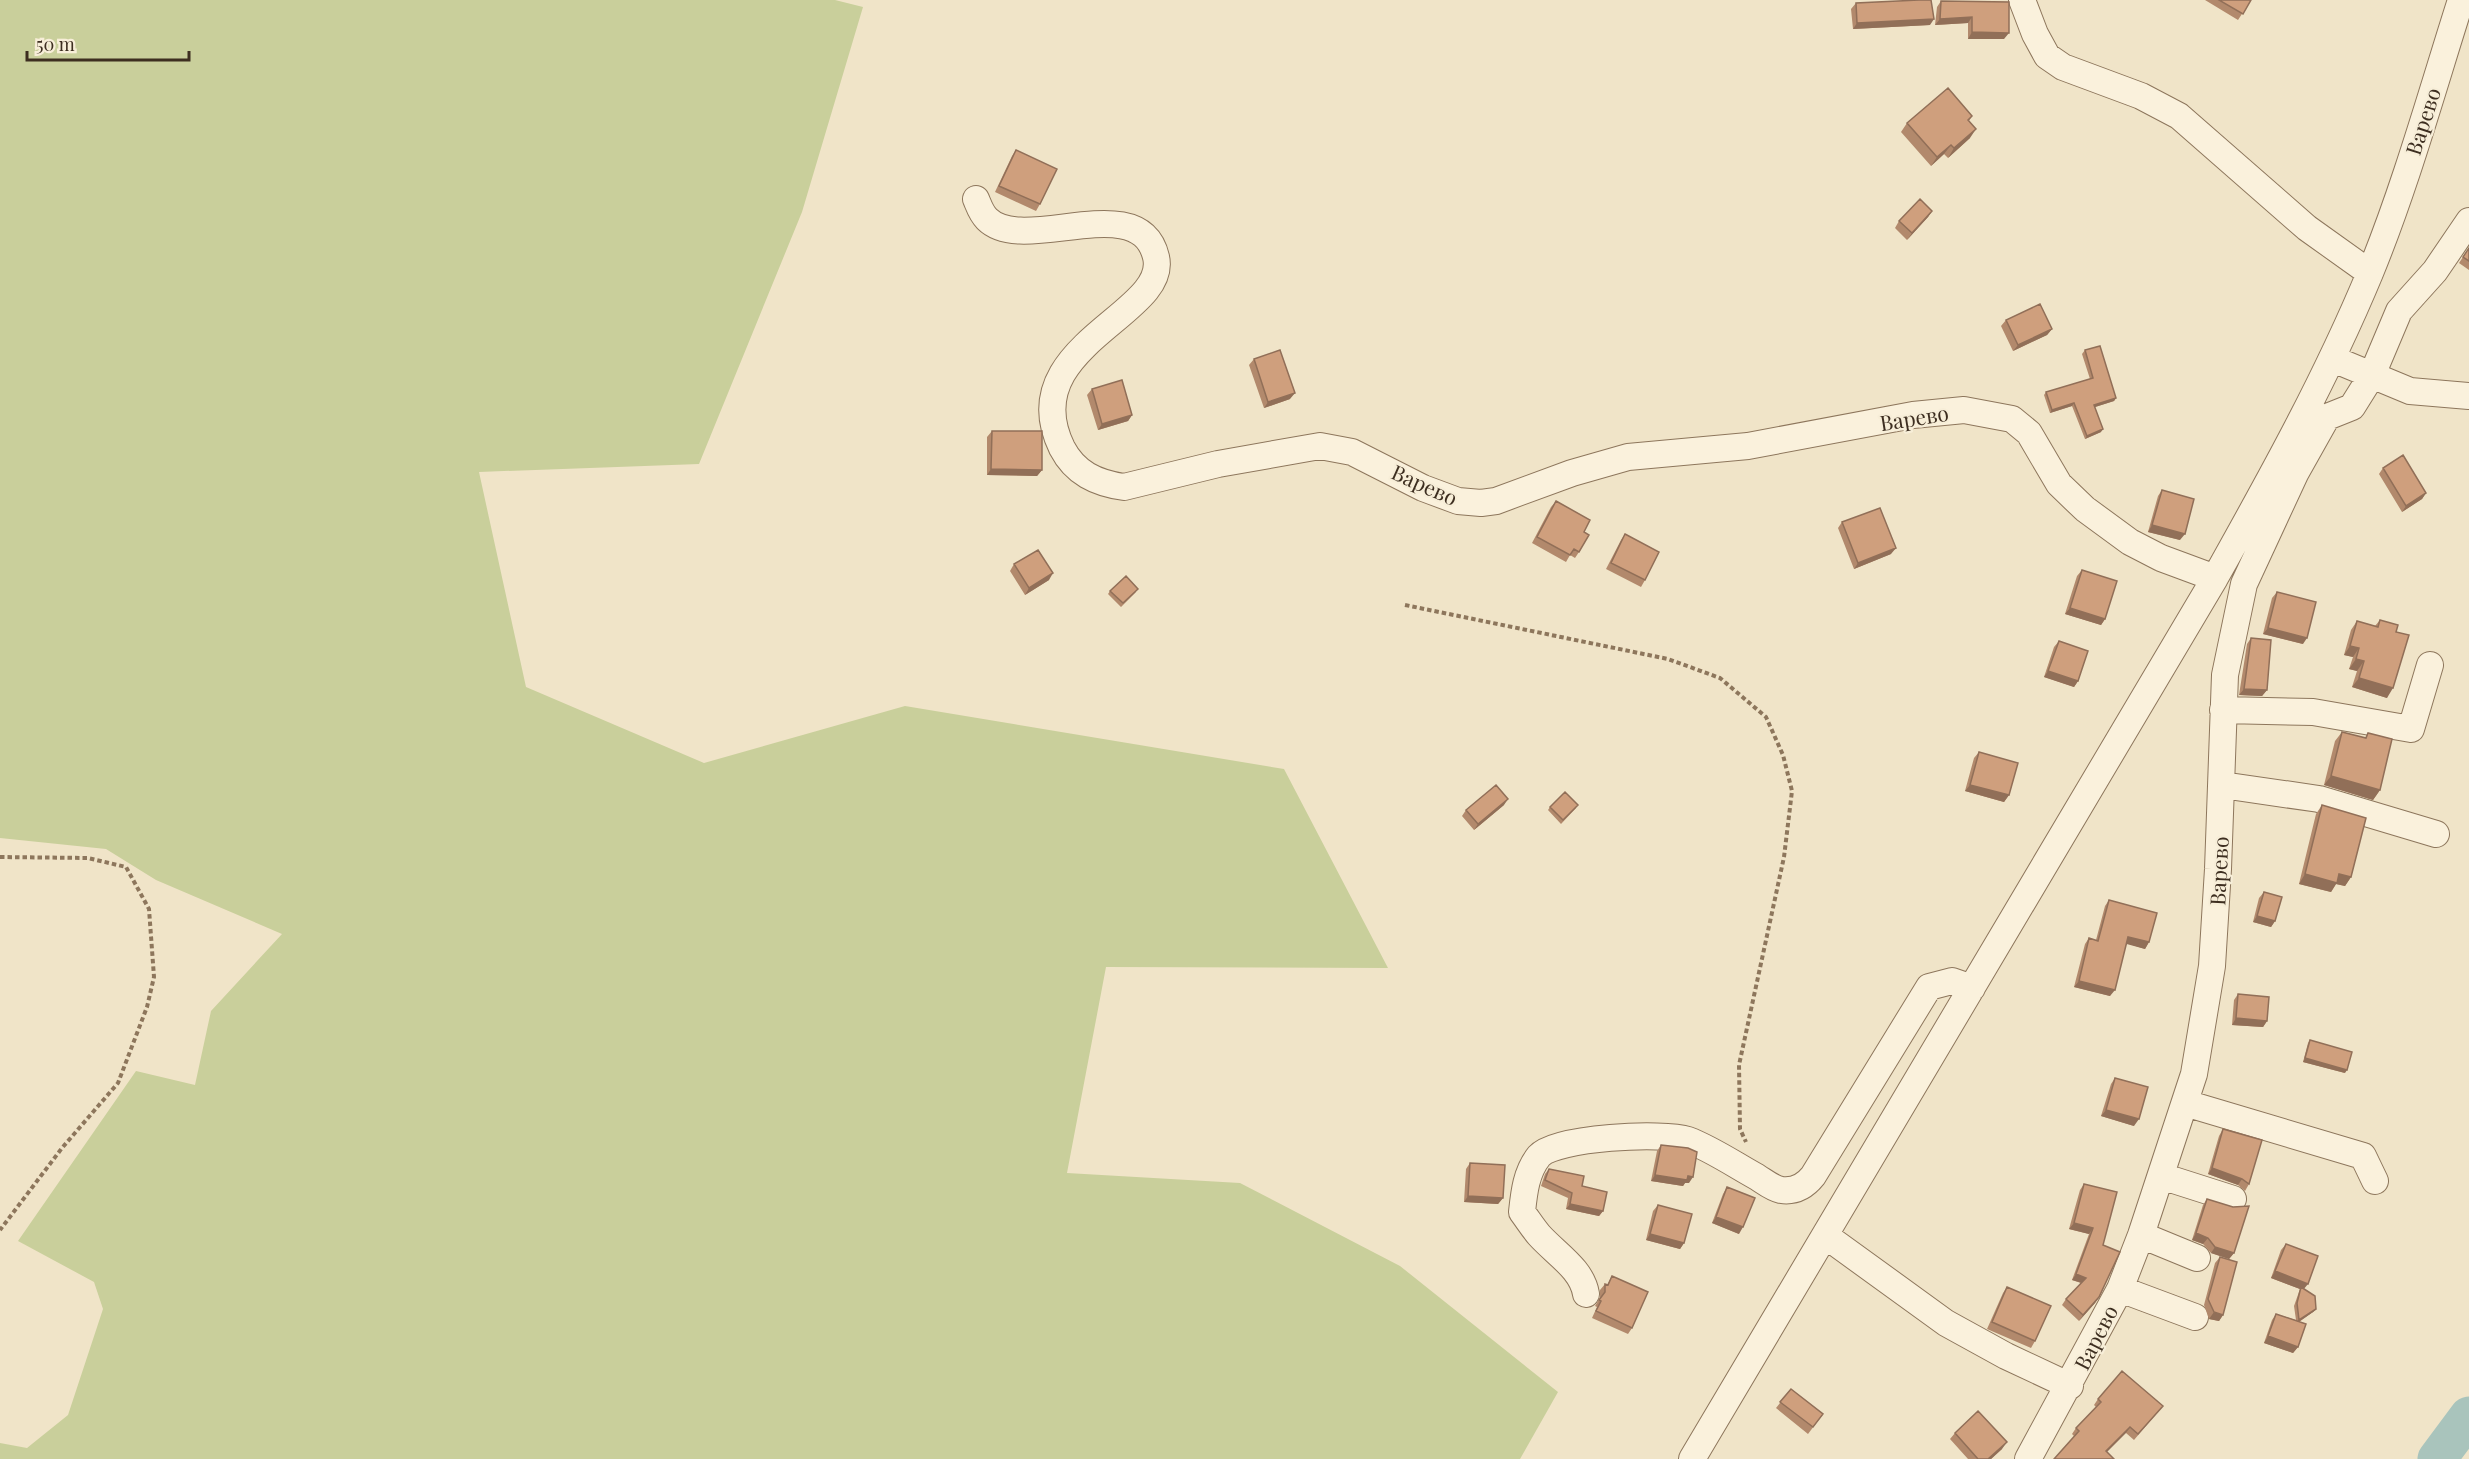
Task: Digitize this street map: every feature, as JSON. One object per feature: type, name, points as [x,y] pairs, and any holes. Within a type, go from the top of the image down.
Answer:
[{"type":"street","points":[[2022,0],[2031,26],[2047,56],[2062,67],[2141,96],[2172,111],[2307,228],[2370,273]]},
{"type":"street","name":"Варево","points":[[1692,1459],[2215,578],[2290,444],[2333,359],[2382,242],[2461,0]]},
{"type":"street","name":"Варево","points":[[976,199],[988,220],[1002,227],[1036,231],[1086,224],[1127,227],[1139,233],[1152,247],[1157,265],[1151,285],[1066,365],[1054,403],[1053,418],[1066,455],[1076,469],[1091,479],[1110,485],[1124,487],[1218,464],[1320,446],[1352,452],[1423,488],[1458,501],[1481,503],[1496,501],[1572,473],[1628,457],[1748,446],[1913,415],[1964,410],[2012,419],[2029,433],[2059,483],[2085,509],[2130,542],[2161,558],[2215,578]]},
{"type":"street","name":"Варево","points":[[2028,1459],[2070,1386],[2120,1289],[2141,1235],[2185,1103],[2203,1027],[2212,966],[2222,785],[2223,710],[2231,638],[2244,584],[2290,484],[2327,417],[2352,407],[2372,375],[2399,311],[2435,271],[2469,221]]},
{"type":"street","points":[[2333,359],[2410,392],[2469,396]]},
{"type":"street","points":[[2223,710],[2313,712],[2411,729],[2430,665]]},
{"type":"street","points":[[2222,785],[2319,799],[2436,834]]},
{"type":"street","points":[[1586,1294],[1584,1284],[1566,1261],[1539,1235],[1522,1212],[1523,1194],[1531,1169],[1541,1154],[1553,1148],[1616,1138],[1671,1137],[1703,1147],[1772,1187],[1788,1191],[1809,1181],[1929,987],[1952,981],[1972,988]]},
{"type":"street","points":[[2185,1103],[2363,1156],[2375,1180]]},
{"type":"street","points":[[2161,1176],[2234,1199]]},
{"type":"street","points":[[2141,1235],[2197,1258]]},
{"type":"street","name":"Варево","points":[[1826,1236],[1946,1323],[2006,1356],[2070,1386]]},
{"type":"street","points":[[2120,1289],[2195,1317]]},
{"type":"path","points":[[1405,605],[1668,659],[1720,678],[1766,717],[1783,755],[1792,791],[1784,856],[1739,1065],[1740,1129],[1760,1179]]},
{"type":"path","points":[[0,857],[88,858],[126,867],[149,909],[154,977],[147,1006],[118,1083],[62,1148],[0,1230]]},
{"type":"green space","points":[[0,0],[835,0],[863,7],[802,212],[699,464],[479,472],[526,687],[704,763],[905,706],[1284,769],[1388,968],[1106,967],[1067,1173],[1240,1183],[1400,1266],[1558,1392],[1520,1459],[0,1459],[0,1443],[27,1448],[68,1415],[103,1309],[94,1282],[18,1241],[136,1071],[195,1085],[211,1011],[282,934],[156,880],[106,849],[0,838]]},
{"type":"building","points":[[1931,0],[1934,19],[1857,23],[1856,3]]},
{"type":"building","points":[[2219,0],[2251,0],[2243,14]]},
{"type":"building","points":[[1941,1],[2009,2],[2009,33],[1972,32],[1972,17],[1940,19]]},
{"type":"building","points":[[1948,88],[1972,116],[1968,120],[1976,129],[1954,148],[1951,145],[1937,157],[1907,123]]},
{"type":"building","points":[[1016,150],[1057,169],[1040,204],[999,186]]},
{"type":"building","points":[[1920,199],[1932,211],[1912,233],[1899,221]]},
{"type":"building","points":[[2469,248],[2469,261],[2463,257]]},
{"type":"building","points":[[2040,304],[2052,329],[2018,345],[2006,320]]},
{"type":"building","points":[[2100,346],[2116,398],[2094,405],[2103,429],[2087,436],[2074,403],[2052,410],[2046,392],[2093,378],[2085,350]]},
{"type":"building","points":[[1280,350],[1295,393],[1268,402],[1254,359]]},
{"type":"building","points":[[1122,380],[1132,415],[1102,424],[1092,389]]},
{"type":"building","points":[[992,431],[1042,431],[1042,470],[991,469]]},
{"type":"building","points":[[2403,455],[2426,493],[2406,506],[2383,468]]},
{"type":"building","points":[[2162,490],[2194,499],[2185,534],[2152,525]]},
{"type":"building","points":[[1556,501],[1590,520],[1584,532],[1589,535],[1579,552],[1574,549],[1570,555],[1537,537]]},
{"type":"building","points":[[1880,508],[1896,548],[1858,563],[1842,522]]},
{"type":"building","points":[[1625,534],[1659,552],[1645,580],[1611,563]]},
{"type":"building","points":[[1038,550],[1053,573],[1029,588],[1014,564]]},
{"type":"building","points":[[2082,570],[2117,581],[2105,619],[2070,608]]},
{"type":"building","points":[[1126,576],[1138,589],[1123,603],[1110,591]]},
{"type":"building","points":[[2277,592],[2316,602],[2307,638],[2268,628]]},
{"type":"building","points":[[2380,620],[2398,625],[2396,632],[2409,635],[2393,688],[2359,678],[2364,661],[2356,659],[2359,648],[2350,646],[2357,621],[2378,627]]},
{"type":"building","points":[[2251,638],[2271,640],[2267,690],[2244,689]]},
{"type":"building","points":[[2059,641],[2088,651],[2078,681],[2048,671]]},
{"type":"building","points":[[2342,732],[2366,738],[2368,733],[2392,739],[2380,790],[2331,776]]},
{"type":"building","points":[[1979,752],[2018,763],[2009,795],[1970,785]]},
{"type":"building","points":[[1496,785],[1508,799],[1478,824],[1466,810]]},
{"type":"building","points":[[1565,792],[1578,805],[1563,820],[1550,807]]},
{"type":"building","points":[[2322,805],[2366,818],[2351,877],[2339,874],[2337,883],[2305,874]]},
{"type":"building","points":[[2264,892],[2282,897],[2275,921],[2257,916]]},
{"type":"building","points":[[2109,900],[2157,913],[2149,942],[2128,937],[2115,990],[2079,981],[2089,938],[2098,941]]},
{"type":"building","points":[[2238,994],[2269,997],[2267,1021],[2236,1018]]},
{"type":"building","points":[[2310,1040],[2352,1052],[2347,1070],[2305,1058]]},
{"type":"building","points":[[2115,1078],[2148,1087],[2139,1119],[2106,1110]]},
{"type":"building","points":[[2223,1129],[2262,1140],[2249,1184],[2242,1179],[2212,1168]]},
{"type":"building","points":[[1661,1145],[1688,1148],[1697,1152],[1693,1177],[1688,1176],[1687,1180],[1655,1175]]},
{"type":"building","points":[[1470,1163],[1505,1165],[1503,1198],[1468,1196]]},
{"type":"building","points":[[1549,1169],[1584,1176],[1582,1186],[1607,1192],[1603,1211],[1570,1204],[1572,1193],[1545,1180]]},
{"type":"building","points":[[2084,1184],[2117,1192],[2103,1245],[2120,1252],[2099,1297],[2083,1315],[2066,1299],[2086,1278],[2076,1274],[2093,1228],[2074,1223]]},
{"type":"building","points":[[1727,1187],[1755,1198],[1743,1227],[1716,1217]]},
{"type":"building","points":[[2207,1199],[2233,1207],[2249,1206],[2234,1253],[2215,1247],[2208,1238],[2196,1233]]},
{"type":"building","points":[[1658,1205],[1692,1214],[1684,1243],[1650,1234]]},
{"type":"building","points":[[2286,1244],[2318,1256],[2308,1284],[2275,1271]]},
{"type":"building","points":[[2220,1257],[2237,1262],[2223,1315],[2214,1312],[2208,1299]]},
{"type":"building","points":[[1612,1276],[1648,1292],[1632,1328],[1596,1311],[1601,1301],[1599,1300],[1605,1292],[1605,1284],[1608,1285]]},
{"type":"building","points":[[2007,1287],[2051,1306],[2035,1341],[1992,1322]]},
{"type":"building","points":[[2301,1287],[2315,1296],[2316,1309],[2299,1320],[2297,1303]]},
{"type":"building","points":[[2276,1314],[2306,1324],[2298,1347],[2268,1336]]},
{"type":"building","points":[[2122,1371],[2163,1406],[2138,1434],[2130,1427],[2106,1451],[2114,1459],[2054,1459],[2079,1431],[2076,1428],[2101,1402],[2098,1399]]},
{"type":"building","points":[[1791,1389],[1823,1414],[1813,1427],[1780,1402]]},
{"type":"building","points":[[1978,1411],[2007,1442],[1988,1459],[1978,1459],[1955,1433]]},
{"type":"waterway","points":[[2437,1459],[2469,1416]]}]
